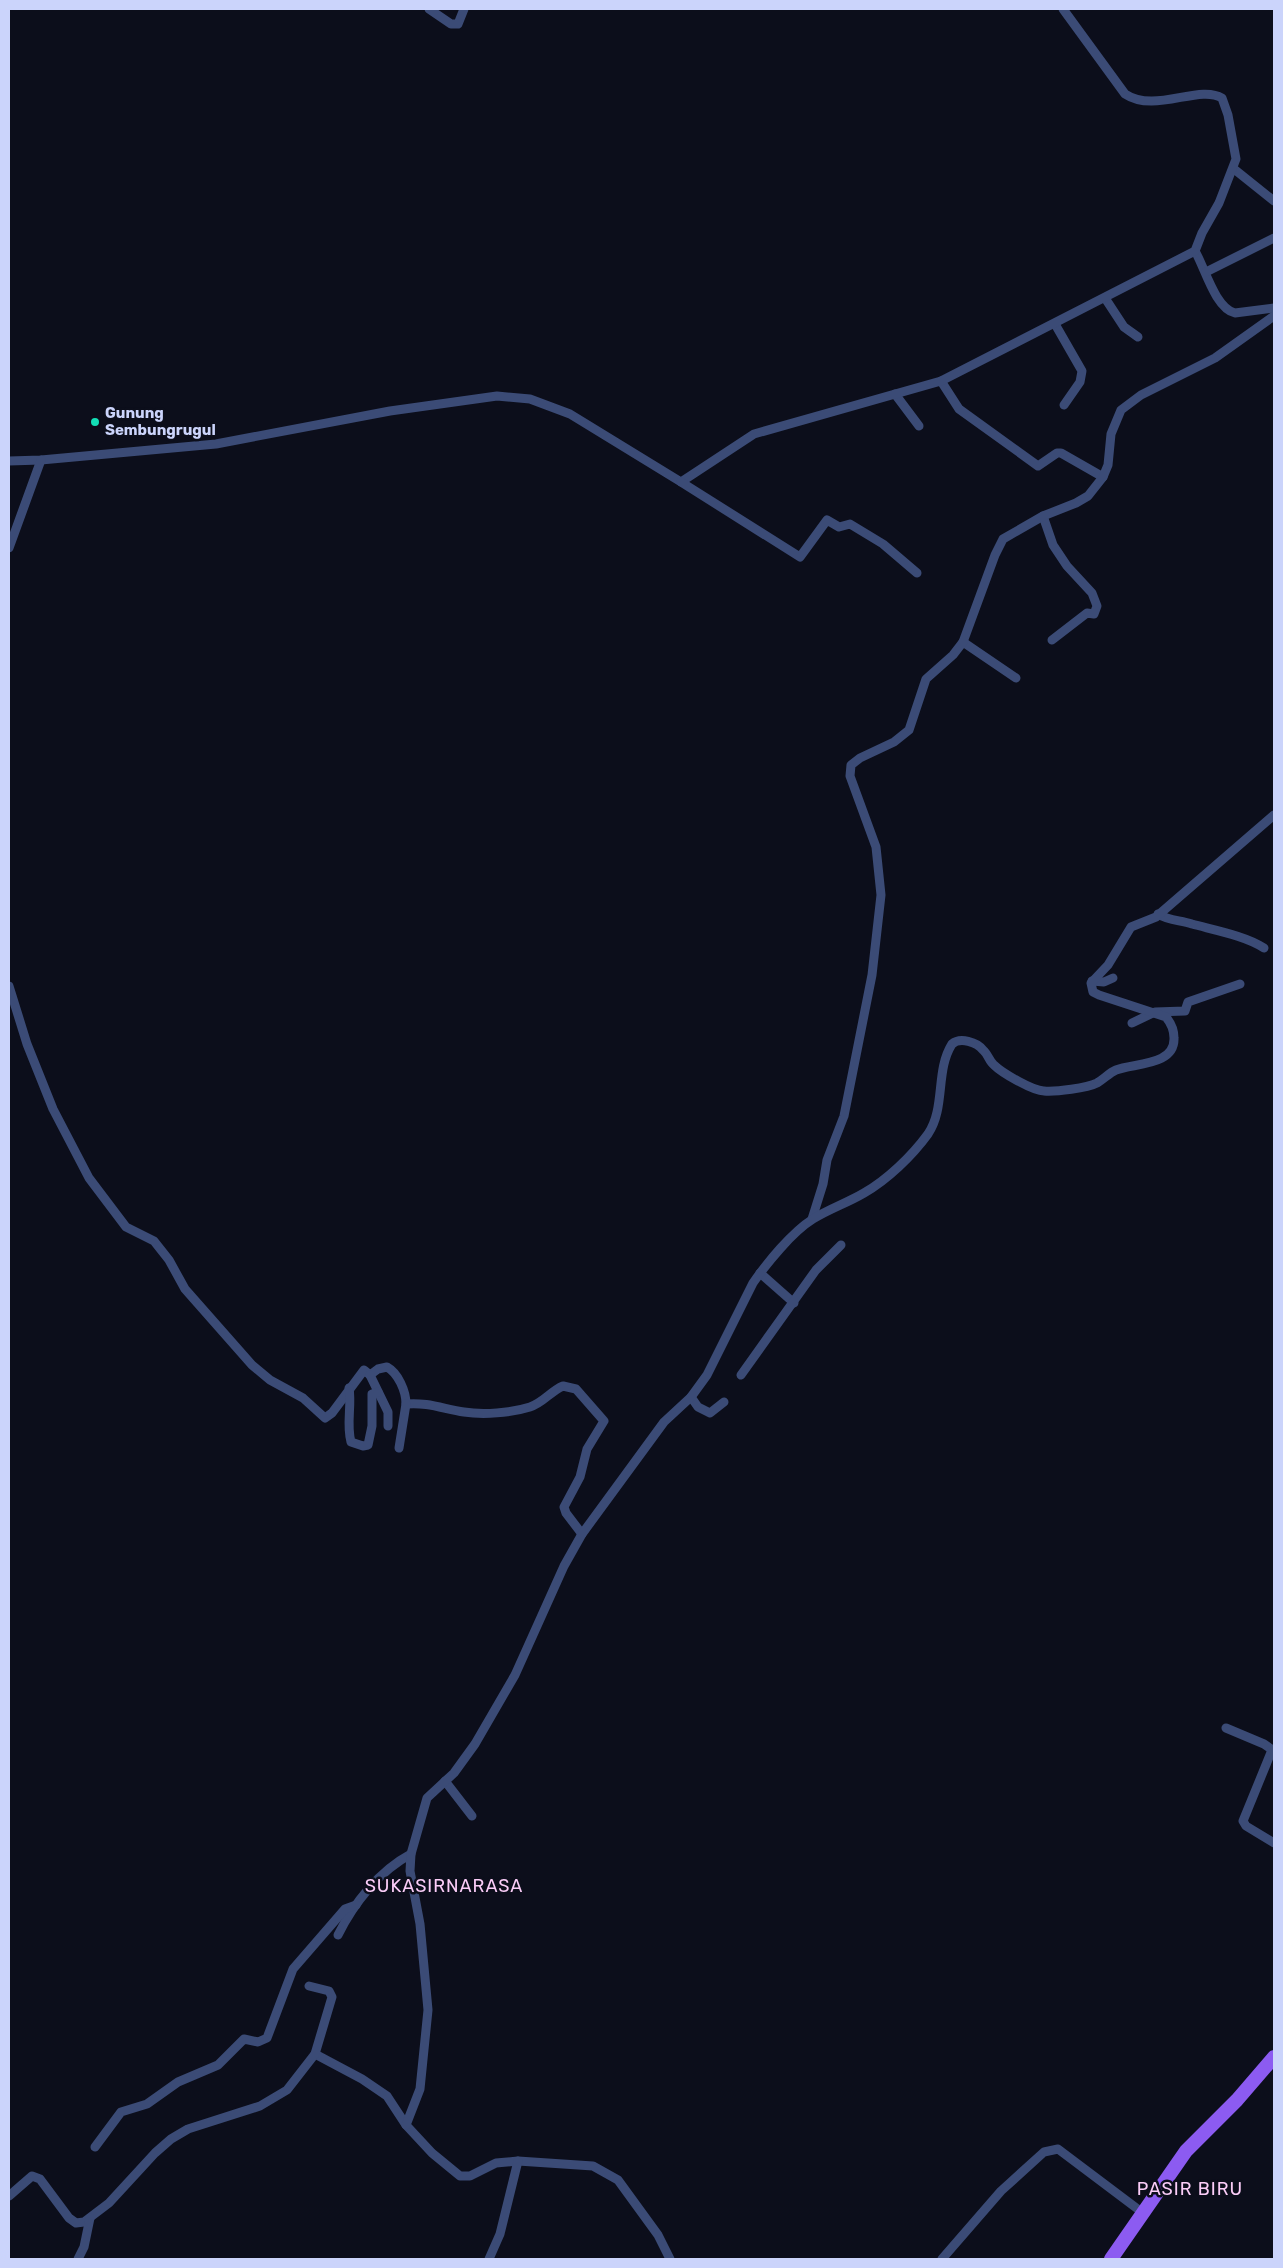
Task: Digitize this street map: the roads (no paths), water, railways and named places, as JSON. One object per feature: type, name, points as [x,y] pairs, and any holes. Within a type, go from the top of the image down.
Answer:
[{"type":"main road","points":[[1111,2259],[1186,2150],[1236,2100],[1274,2057]]},
{"type":"street","points":[[429,9],[451,24],[458,24],[464,9]]},
{"type":"street","points":[[681,482],[754,434],[941,381],[1195,252],[1202,233],[1219,203],[1234,169],[1236,152],[1222,98],[1208,93],[1155,101],[1131,98],[1125,94],[1063,9]]},
{"type":"street","points":[[1234,169],[1274,201]]},
{"type":"street","points":[[1206,272],[1274,238]]},
{"type":"street","points":[[1195,252],[1218,298],[1228,311],[1274,308]]},
{"type":"street","points":[[1105,298],[1124,327],[1138,337]]},
{"type":"street","points":[[812,1219],[823,1184],[827,1160],[844,1116],[872,975],[880,904],[880,867],[876,847],[850,770],[851,765],[860,758],[904,736],[913,722],[926,679],[953,655],[963,642],[1003,539],[1043,516],[1076,503],[1088,496],[1103,477],[1108,465],[1112,434],[1121,410],[1141,395],[1215,358],[1274,316]]},
{"type":"street","points":[[1054,324],[1082,371],[1080,382],[1064,405]]},
{"type":"street","points":[[941,381],[958,409],[1038,466],[1057,453],[1061,453],[1103,477]]},
{"type":"street","points":[[895,394],[919,426]]},
{"type":"street","points":[[9,461],[41,460],[216,444],[390,410],[497,396],[530,399],[570,414],[800,557],[827,520],[839,527],[850,524],[883,544],[918,572]]},
{"type":"street","points":[[9,548],[41,460]]},
{"type":"street","points":[[1043,516],[1054,545],[1068,566],[1092,593],[1097,606],[1094,614],[1087,613],[1052,640]]},
{"type":"street","points":[[963,642],[1016,678]]},
{"type":"street","points":[[406,2125],[420,2089],[428,2010],[420,1924],[410,1871],[411,1854],[427,1798],[445,1781],[475,1744],[516,1675],[564,1566],[582,1534],[664,1422],[691,1397],[707,1375],[753,1283],[760,1273],[812,1219],[866,1192],[895,1170],[928,1133],[941,1100],[943,1068],[948,1050],[956,1041],[980,1046],[1000,1070],[1037,1090],[1046,1091],[1094,1084],[1114,1071],[1158,1060],[1170,1052],[1174,1044],[1172,1027],[1166,1017],[1099,996],[1091,988],[1092,981],[1108,965],[1127,931],[1158,914],[1274,815]]},
{"type":"street","points":[[1158,914],[1168,920],[1192,924],[1254,942],[1264,948]]},
{"type":"street","points":[[1092,981],[1104,982],[1113,978]]},
{"type":"street","points":[[1132,1023],[1155,1012],[1185,1011],[1188,1002],[1240,984]]},
{"type":"street","points":[[9,986],[27,1044],[53,1109],[90,1178],[126,1227],[154,1241],[169,1260],[185,1289],[252,1365],[270,1380],[303,1398],[325,1418],[332,1413],[364,1370],[370,1375],[388,1412],[388,1426]]},
{"type":"street","points":[[741,1375],[816,1270],[841,1245]]},
{"type":"street","points":[[760,1273],[794,1303]]},
{"type":"street","points":[[370,1375],[381,1367],[390,1368],[395,1373],[406,1404],[400,1448]]},
{"type":"street","points":[[406,1404],[422,1402],[466,1412],[481,1413],[532,1407],[558,1388],[569,1386],[576,1389],[604,1421],[587,1449],[580,1477],[564,1507],[566,1513],[582,1534]]},
{"type":"street","points":[[349,1388],[351,1401],[349,1433],[351,1442],[363,1446],[368,1445],[371,1435],[372,1394],[378,1392]]},
{"type":"street","points":[[691,1397],[698,1408],[710,1412],[724,1402]]},
{"type":"street","points":[[1226,1728],[1264,1744],[1273,1750],[1244,1821],[1246,1826],[1274,1843]]},
{"type":"street","points":[[445,1781],[472,1816]]},
{"type":"street","points":[[338,1935],[356,1905],[392,1865],[411,1854]]},
{"type":"street","points":[[95,2147],[124,2110],[147,2104],[178,2082],[218,2065],[244,2039],[258,2042],[267,2038],[293,1969],[345,1909],[356,1905]]},
{"type":"street","points":[[9,2196],[32,2176],[36,2177],[40,2179],[69,2218],[76,2223],[84,2222],[109,2203],[154,2153],[171,2139],[188,2129],[260,2106],[287,2090],[315,2054],[332,1997],[328,1991],[309,1986]]},
{"type":"street","points":[[315,2054],[362,2078],[387,2096],[406,2125],[432,2153],[460,2176],[470,2176],[496,2163],[518,2161],[593,2166],[618,2180],[658,2235],[670,2259]]},
{"type":"street","points":[[942,2259],[1001,2191],[1044,2152],[1058,2149],[1143,2213]]},
{"type":"street","points":[[489,2259],[500,2234],[518,2161]]},
{"type":"street","points":[[78,2259],[84,2247],[90,2218]]},
{"type":"place","name":"Gunung Sembungrugul","points":[[95,422]]},
{"type":"district","name":"SUKASIRNARASA","points":[[444,1886]]},
{"type":"district","name":"PASIR BIRU","points":[[1190,2189]]}]
